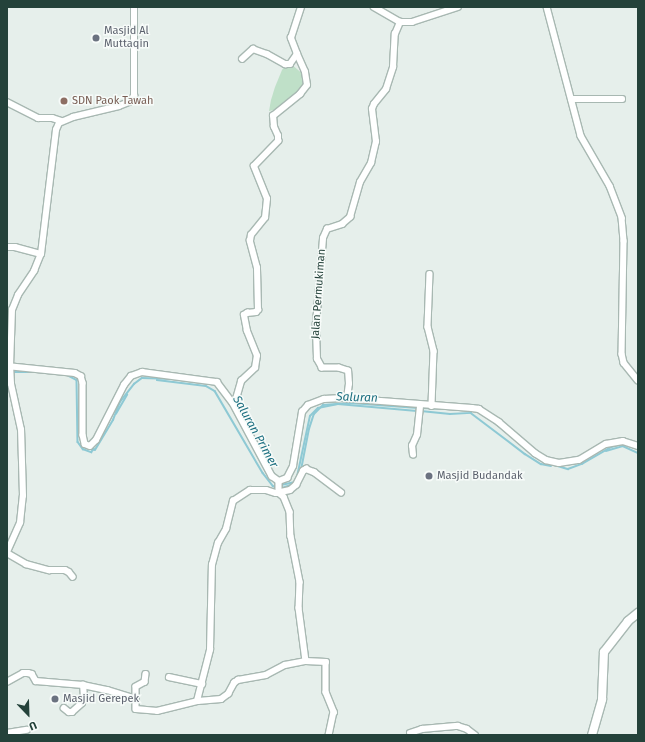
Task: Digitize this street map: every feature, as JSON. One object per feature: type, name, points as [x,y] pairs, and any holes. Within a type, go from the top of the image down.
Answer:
[{"type":"street","points":[[73,577],[65,570],[49,570],[26,564],[7,553],[20,523],[23,496],[21,430],[11,384],[9,366],[12,310],[18,295],[34,271],[41,254],[56,130],[62,121],[73,116],[119,106],[132,100],[134,92],[134,7]]},
{"type":"street","points":[[233,403],[241,381],[255,368],[257,356],[247,331],[244,315],[247,313],[256,312],[258,310],[257,268],[250,241],[252,235],[265,218],[267,199],[254,166],[278,141],[278,136],[274,127],[274,116],[300,94],[307,85],[306,72],[291,38],[301,7]]},
{"type":"street","points":[[374,7],[400,22],[421,20],[458,7]]},
{"type":"street","points":[[547,7],[581,136],[610,186],[622,218],[624,241],[622,354],[624,363],[638,380]]},
{"type":"street","name":"Jalan Permukiman","points":[[347,398],[349,384],[348,371],[339,368],[322,368],[317,359],[316,324],[323,238],[327,229],[342,224],[350,217],[360,182],[371,163],[376,142],[372,109],[374,104],[386,89],[393,66],[395,34],[400,22]]},
{"type":"street","points":[[242,59],[253,49],[267,54],[285,64],[290,64],[297,54]]},
{"type":"street","points":[[571,99],[622,99]]},
{"type":"street","points":[[7,102],[38,118],[52,118],[62,121]]},
{"type":"street","points":[[7,247],[15,247],[41,254]]},
{"type":"street","points":[[430,274],[428,327],[434,350],[432,406]]},
{"type":"street","points":[[9,366],[76,373],[81,376],[84,383],[83,435],[85,444],[89,446],[96,440],[124,385],[132,376],[142,372],[216,382],[233,403],[269,471],[279,482],[279,491],[284,497],[290,512],[291,536],[300,582],[299,608],[306,661]]},
{"type":"street","points":[[279,482],[286,478],[293,466],[302,412],[308,405],[324,399],[347,398],[419,409],[432,406],[479,409],[500,422],[535,453],[552,462],[566,463],[579,460],[606,444],[623,441],[638,446]]},
{"type":"street","points":[[413,455],[412,446],[416,435],[419,409]]},
{"type":"street","points":[[197,702],[210,650],[212,565],[218,543],[226,529],[233,501],[250,490],[286,492],[293,488],[306,468],[314,472],[341,492]]},
{"type":"street","points":[[592,735],[602,699],[604,652],[617,634],[638,613]]},
{"type":"street","points":[[146,674],[145,682],[136,687],[136,710],[157,711],[197,702],[221,699],[228,694],[234,683],[243,678],[266,675],[285,666],[306,661],[326,662],[326,692],[334,712],[329,735]]},
{"type":"street","points":[[7,682],[26,673],[32,674],[36,681],[83,685],[107,690],[136,699]]},
{"type":"street","points":[[169,677],[202,684]]},
{"type":"street","points":[[64,708],[69,712],[72,712],[82,703],[84,698],[83,685]]},
{"type":"street","points":[[410,733],[422,729],[458,726],[468,729],[474,735]]},
{"type":"street","points":[[7,732],[27,730]]},
{"type":"green space","points":[[287,63],[291,64],[304,75],[303,88],[274,110],[269,111],[275,87],[282,70]]},
{"type":"waterway","name":"Saluran","points":[[20,371],[30,371]]},
{"type":"waterway","name":"Saluran","points":[[11,372],[44,372]]},
{"type":"waterway","name":"Saluran","points":[[65,374],[77,380],[78,442],[83,449],[91,452],[94,449]]},
{"type":"waterway","name":"Saluran","points":[[75,375],[80,381]]},
{"type":"waterway","name":"Saluran","points":[[81,437],[82,443],[86,447],[95,450],[113,420],[120,402],[134,384],[142,378],[173,379]]},
{"type":"waterway","name":"Saluran","points":[[157,380],[206,386],[215,391],[263,473],[273,486],[278,488]]},
{"type":"waterway","name":"Saluran","points":[[116,414],[127,395]]},
{"type":"waterway","name":"Saluran","points":[[301,470],[309,429],[314,414],[323,405],[351,403],[418,408]]},
{"type":"waterway","name":"Saluran","points":[[297,477],[310,416],[318,408],[338,404],[417,411]]},
{"type":"waterway","name":"Saluran Primer","points":[[421,408],[452,409]]},
{"type":"waterway","name":"Saluran","points":[[421,411],[450,414],[471,413],[525,454],[541,464],[551,466]]},
{"type":"waterway","name":"Saluran Primer","points":[[491,420],[505,431]]},
{"type":"waterway","name":"Saluran","points":[[548,463],[568,469],[582,464],[611,447],[623,444]]},
{"type":"waterway","name":"Saluran","points":[[606,451],[623,446],[638,453]]},
{"type":"waterway","name":"Saluran","points":[[281,485],[295,482]]},
{"type":"waterway","name":"Saluran","points":[[282,488],[291,485]]},
{"type":"place","name":"Masjid Al Muttaqin","points":[[96,38]]},
{"type":"place","name":"SDN Paok Tawah","points":[[64,101]]},
{"type":"place","name":"Masjid Budandak","points":[[429,476]]},
{"type":"place","name":"Masjid Gerepek","points":[[55,699]]}]
